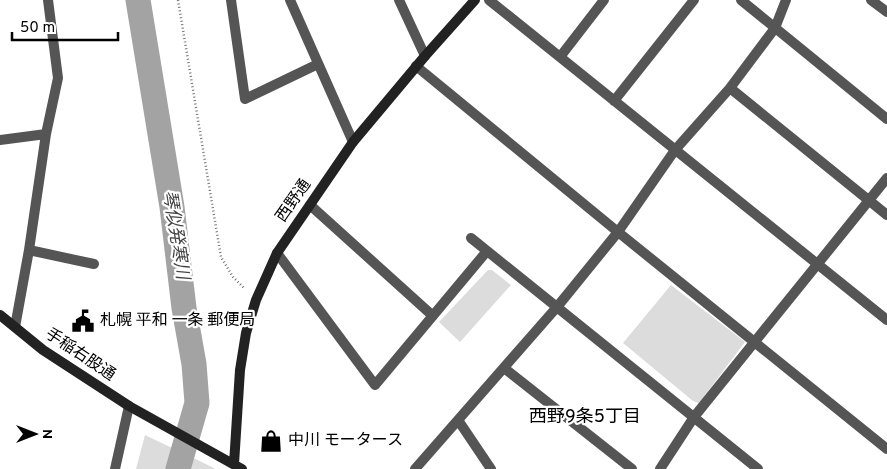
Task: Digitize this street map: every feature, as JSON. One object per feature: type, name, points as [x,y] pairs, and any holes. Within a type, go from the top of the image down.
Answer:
[{"type":"street","points":[[15,327],[29,250],[46,134],[58,78],[48,0]]},
{"type":"street","points":[[231,0],[245,99],[318,64]]},
{"type":"street","points":[[290,0],[353,142]]},
{"type":"street","points":[[399,0],[424,56]]},
{"type":"street","name":"西野通","points":[[238,467],[240,370],[246,333],[256,300],[277,253],[353,142],[424,56],[475,0]]},
{"type":"street","points":[[489,0],[887,320]]},
{"type":"street","points":[[560,57],[604,0]]},
{"type":"street","points":[[614,101],[694,0]]},
{"type":"street","points":[[740,0],[887,119]]},
{"type":"street","points":[[415,469],[557,307],[618,232],[675,150],[730,88],[775,28],[786,0]]},
{"type":"street","points":[[871,0],[887,12]]},
{"type":"street","points":[[416,66],[887,449]]},
{"type":"street","points":[[730,88],[887,215]]},
{"type":"street","points":[[0,140],[46,134]]},
{"type":"street","points":[[660,469],[694,417],[887,178]]},
{"type":"street","points":[[310,205],[433,316]]},
{"type":"street","points":[[471,238],[758,469]]},
{"type":"street","points":[[29,250],[94,264]]},
{"type":"street","points":[[277,253],[375,385],[487,251]]},
{"type":"street","name":"手稲右股通","points":[[2,318],[43,350],[129,406],[238,467]]},
{"type":"street","points":[[504,368],[632,469]]},
{"type":"street","points":[[114,469],[129,406]]},
{"type":"street","points":[[458,420],[491,469]]},
{"type":"path","points":[[178,0],[221,257],[232,277],[245,289]]},
{"type":"shaded area","points":[[488,270],[492,270],[511,285],[460,342],[439,322]]},
{"type":"shaded area","points":[[671,285],[745,342],[699,403],[693,401],[623,343]]},
{"type":"shaded area","points":[[145,435],[212,467],[215,469],[136,469]]},
{"type":"waterway","name":"琴似発寒川","points":[[138,0],[172,207],[184,308],[194,364],[197,403],[178,469]]},
{"type":"place","name":"札幌 平和 一条 郵便局","points":[[83,321]]},
{"type":"place","name":"中川 モータース","points":[[271,441]]},
{"type":"district","name":"西野9条5丁目","points":[[585,417]]}]
